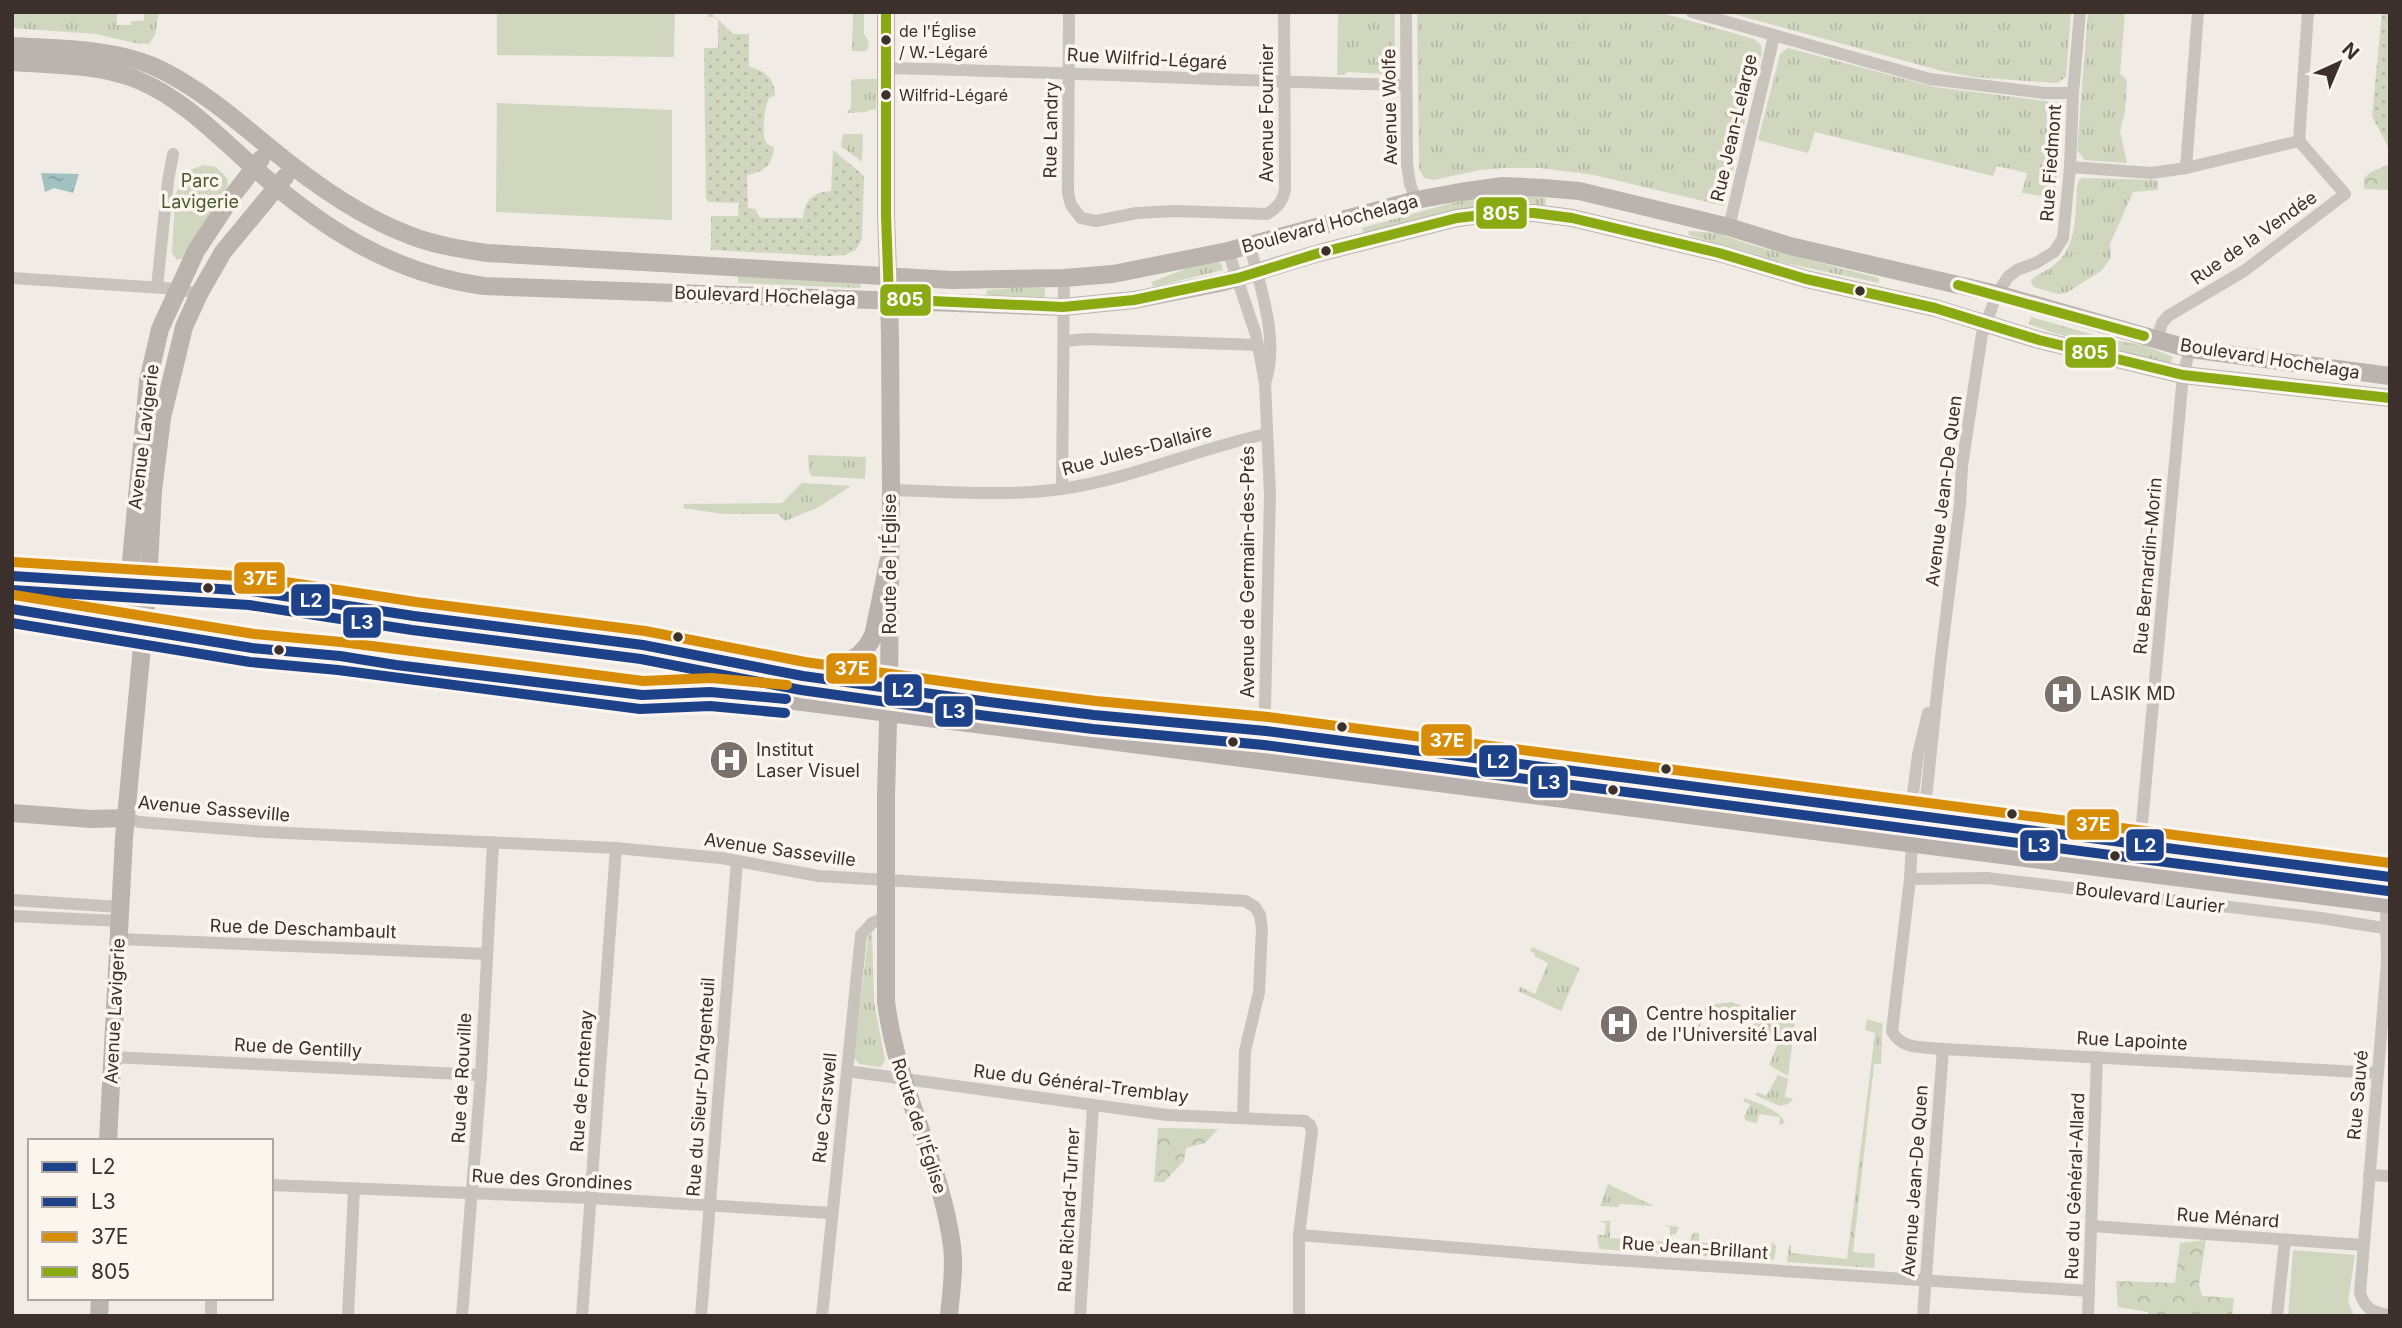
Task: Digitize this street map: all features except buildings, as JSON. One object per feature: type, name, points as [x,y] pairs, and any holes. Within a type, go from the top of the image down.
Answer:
[{"type":"highway","points":[[12,576],[138,582]]},
{"type":"highway","name":"Boulevard Laurier","points":[[12,608],[143,630]]},
{"type":"main road","name":"Route de l'Église","points":[[886,12],[891,490],[886,1001],[890,1034],[943,1204],[952,1247],[949,1316]]},
{"type":"main road","name":"Boulevard Hochelaga","points":[[12,46],[116,55],[152,66],[178,79],[222,108],[293,166],[384,223],[410,236],[448,248],[533,257],[952,280],[1063,278],[1113,274],[1228,251],[1416,201],[1503,186],[1579,191],[1728,227],[1790,246],[1997,294],[2190,349],[2390,376]]},
{"type":"main road","name":"Boulevard Hochelaga","points":[[12,62],[101,69],[138,80],[169,96],[203,120],[253,167],[352,242],[413,270],[461,283],[1063,307],[1134,300],[1238,278],[1332,250],[1468,216],[1534,213],[1572,218],[1719,253],[1806,279],[1936,308],[2039,340],[2183,375],[2390,398]]},
{"type":"main road","name":"Avenue Lavigerie","points":[[108,1139],[126,818],[143,630],[138,582],[148,381],[160,329],[209,229],[253,167],[270,148]]},
{"type":"main road","name":"Avenue Lavigerie","points":[[138,582],[162,418],[184,327],[223,252],[293,166]]},
{"type":"main road","points":[[1572,218],[1579,191]]},
{"type":"main road","points":[[803,676],[848,663],[862,655],[874,634],[889,561]]},
{"type":"main road","points":[[138,582],[251,591],[414,616],[643,645],[803,676],[1094,715],[1266,731],[2390,877]]},
{"type":"main road","name":"Boulevard Laurier","points":[[143,630],[252,648],[340,656],[642,695],[736,693],[2388,904]]},
{"type":"main road","points":[[12,813],[91,819],[126,818]]},
{"type":"street","name":"Rue Landry","points":[[1069,12],[1068,193],[1071,205]]},
{"type":"street","name":"Avenue Fournier","points":[[1071,205],[1081,218],[1096,221],[1137,213],[1174,211],[1267,214],[1281,202],[1285,189],[1284,12]]},
{"type":"street","name":"Avenue Wolfe","points":[[1406,12],[1407,164],[1416,201]]},
{"type":"street","points":[[1692,12],[1930,79],[2044,93],[2073,93]]},
{"type":"street","name":"Rue Fiedmont","points":[[1986,322],[1997,294],[2008,277],[2054,252],[2063,238],[2080,12]]},
{"type":"street","points":[[2186,168],[2198,12]]},
{"type":"street","points":[[2070,167],[2151,173],[2186,168],[2299,141],[2308,12]]},
{"type":"street","name":"Rue Jean-Lelarge","points":[[1728,227],[1774,36]]},
{"type":"street","name":"Rue Wilfrid-Légaré","points":[[886,68],[1406,85]]},
{"type":"street","name":"Rue de la Vendée","points":[[2157,340],[2162,323],[2168,316],[2244,271],[2345,194],[2299,141]]},
{"type":"street","points":[[158,288],[173,154]]},
{"type":"street","name":"Avenue de Germain-des-Prés","points":[[1250,246],[1269,335],[1271,365],[1265,383]]},
{"type":"street","name":"Avenue de Germain-des-Prés","points":[[1228,251],[1258,345],[1265,383],[1270,495],[1264,749],[1269,760]]},
{"type":"street","points":[[12,278],[178,289],[199,294]]},
{"type":"street","points":[[1062,489],[1065,341],[1063,278]]},
{"type":"street","name":"Avenue Jean-De Quen","points":[[1892,1031],[1912,842],[1940,665],[1960,504],[1962,466],[1986,322]]},
{"type":"street","points":[[1065,341],[1087,339],[1258,345]]},
{"type":"street","name":"Rue Bernardin-Morin","points":[[2139,871],[2183,375],[2190,349]]},
{"type":"street","name":"Rue Jules-Dallaire","points":[[891,490],[1038,492],[1062,489],[1093,484],[1266,434]]},
{"type":"street","name":"Avenue Sasseville","points":[[126,818],[139,822],[265,831],[616,849],[721,858],[819,876],[886,881],[1245,901],[1255,907],[1260,915],[1262,929],[1259,992],[1245,1051],[1243,1118]]},
{"type":"street","name":"Rue de Rouville","points":[[462,1316],[481,1075],[493,842]]},
{"type":"street","name":"Rue de Fontenay","points":[[582,1316],[616,849]]},
{"type":"street","name":"Rue du Sieur-D'Argenteuil","points":[[701,1316],[737,861]]},
{"type":"street","name":"Rue Sauvé","points":[[2390,877],[2389,928],[2360,1293],[2371,1312],[2390,1315]]},
{"type":"street","name":"Boulevard Laurier","points":[[1910,879],[1987,878],[2389,928]]},
{"type":"street","points":[[12,900],[120,914]]},
{"type":"street","points":[[12,916],[120,914]]},
{"type":"street","name":"Rue Carswell","points":[[822,1316],[861,935],[872,923],[886,917]]},
{"type":"street","name":"Rue de Deschambault","points":[[118,939],[487,954]]},
{"type":"street","name":"Rue Lapointe","points":[[1892,1031],[1896,1040],[1906,1046],[2376,1073]]},
{"type":"street","name":"Avenue Jean-De Quen","points":[[1923,1316],[1943,1049]]},
{"type":"street","name":"Rue de Gentilly","points":[[112,1057],[481,1075]]},
{"type":"street","name":"Rue du Général-Allard","points":[[2088,1316],[2097,1057]]},
{"type":"street","name":"Rue du Général-Tremblay","points":[[847,1071],[1167,1115],[1305,1121],[1312,1131],[1299,1236]]},
{"type":"street","name":"Rue Richard-Turner","points":[[1080,1316],[1093,1106]]},
{"type":"street","points":[[2369,1175],[2390,1177]]},
{"type":"street","name":"Rue des Grondines","points":[[273,1185],[590,1198],[831,1213]]},
{"type":"street","points":[[348,1316],[354,1189]]},
{"type":"street","name":"Rue Ménard","points":[[2091,1226],[2363,1245]]},
{"type":"street","points":[[1299,1236],[1299,1316]]},
{"type":"street","name":"Rue Jean-Brillant","points":[[1299,1236],[1584,1258],[2089,1291]]},
{"type":"street","points":[[2277,1316],[2286,1240]]},
{"type":"green space","points":[[12,12],[117,12],[117,25],[131,25],[131,21],[144,21],[144,12],[159,12],[155,35],[149,44],[96,34],[12,28]]},
{"type":"green space","points":[[497,12],[675,12],[674,57],[497,55]]},
{"type":"green space","points":[[710,12],[733,34],[749,34],[749,67],[768,76],[775,90],[775,96],[770,97],[766,105],[764,124],[765,140],[774,147],[772,158],[766,167],[747,175],[748,208],[755,209],[760,218],[803,218],[811,198],[831,191],[833,150],[864,176],[862,238],[856,250],[845,255],[828,256],[711,250],[711,216],[738,216],[739,203],[708,202],[706,199],[704,48],[718,48],[718,20],[707,17]]},
{"type":"green space","points":[[853,12],[864,12],[864,34],[869,42],[867,51],[852,51]]},
{"type":"green space","points":[[1338,12],[1395,12],[1394,69],[1386,74],[1347,72],[1337,75]]},
{"type":"green space","points":[[1417,12],[1659,12],[1754,39],[1761,45],[1762,52],[1724,206],[1594,175],[1540,168],[1480,170],[1434,180],[1424,178],[1419,168]]},
{"type":"green space","points":[[1726,12],[2071,12],[2066,77],[2057,83],[1972,77]]},
{"type":"green space","points":[[2088,12],[2125,12],[2120,74],[2127,80],[2125,112],[2120,131],[2127,163],[2085,160],[2077,150]]},
{"type":"green space","points":[[2382,12],[2390,12],[2390,151],[2372,116]]},
{"type":"green space","points":[[1788,48],[1935,87],[2062,103],[2064,106],[2055,198],[2022,193],[2027,173],[1997,166],[1993,176],[1815,132],[1808,153],[1758,140],[1780,54]]},
{"type":"green space","points":[[855,79],[877,79],[876,109],[847,113],[851,108],[851,82]]},
{"type":"green space","points":[[497,103],[672,110],[672,220],[496,212]]},
{"type":"green space","points":[[843,134],[863,134],[862,162],[841,146]]},
{"type":"green space","points":[[2390,164],[2390,190],[2364,189],[2364,178]]},
{"type":"green space","name":"Parc Lavigerie","points":[[204,165],[216,167],[227,178],[228,185],[185,258],[177,260],[172,253],[175,196],[187,171]]},
{"type":"green space","points":[[2082,178],[2158,180],[2158,190],[2133,192],[2110,244],[2111,258],[2101,271],[2066,293],[2058,294],[2033,287],[2031,280],[2054,265],[2067,249],[2074,229],[2077,187]]},
{"type":"green space","points":[[1512,194],[1546,198],[1545,205],[1498,205],[1431,216],[1364,233],[1362,228],[1474,198]]},
{"type":"green space","points":[[1689,231],[1716,233],[1755,246],[1879,278],[1879,283],[1789,264],[1688,235]]},
{"type":"green space","points":[[1221,263],[1223,270],[1153,287],[1152,282],[1185,269]]},
{"type":"green space","points":[[738,276],[860,282],[861,288],[738,283]]},
{"type":"green space","points":[[1045,288],[1045,298],[986,296],[987,290]]},
{"type":"green space","points":[[2031,317],[2112,340],[2143,345],[2173,357],[2170,364],[2054,333],[2029,324]]},
{"type":"green space","points":[[808,455],[866,457],[865,479],[812,476],[809,472]]},
{"type":"green space","points":[[802,483],[851,486],[817,508],[785,521],[778,514],[724,514],[683,508],[684,504],[782,503]]},
{"type":"green space","points":[[872,933],[874,1002],[885,1060],[881,1067],[859,1064],[854,1057],[868,937]]},
{"type":"green space","points":[[1532,947],[1580,968],[1561,1011],[1518,991],[1520,987],[1535,994],[1548,963],[1534,956],[1535,953],[1530,951]]},
{"type":"green space","points":[[1732,1002],[1741,1006],[1736,1019],[1709,1007],[1697,1033],[1695,1032],[1707,1005]]},
{"type":"green space","points":[[1755,1012],[1776,1022],[1791,1019],[1795,1023],[1788,1076],[1769,1065],[1780,1039],[1753,1026]]},
{"type":"green space","points":[[1867,1019],[1883,1024],[1881,1064],[1874,1064],[1853,1252],[1875,1254],[1874,1268],[1787,1262],[1789,1245],[1791,1253],[1847,1259],[1875,1033],[1865,1030]]},
{"type":"green space","points":[[1778,1075],[1788,1079],[1785,1097],[1793,1099],[1780,1106],[1755,1095],[1757,1092],[1766,1096]]},
{"type":"green space","points":[[1745,1098],[1774,1111],[1782,1118],[1785,1123],[1779,1125],[1780,1117],[1759,1114],[1757,1123],[1746,1121],[1744,1117],[1750,1104],[1743,1101]]},
{"type":"green space","points":[[1158,1128],[1218,1129],[1205,1143],[1186,1148],[1184,1161],[1164,1182],[1154,1182]]},
{"type":"green space","points":[[1608,1184],[1654,1206],[1600,1206]]},
{"type":"green space","points":[[1598,1221],[1610,1221],[1610,1238],[1670,1242],[1670,1227],[1663,1225],[1679,1227],[1676,1234],[1671,1235],[1674,1241],[1669,1254],[1599,1249],[1597,1235],[1605,1235],[1606,1223]]},
{"type":"green space","points":[[1694,1233],[1699,1233],[1699,1242],[1771,1250],[1772,1242],[1776,1246],[1774,1260],[1685,1255]]},
{"type":"green space","points":[[2206,1240],[2199,1284],[2202,1296],[2234,1298],[2232,1316],[2148,1316],[2148,1312],[2118,1307],[2116,1281],[2175,1283],[2180,1243]]},
{"type":"green space","points":[[2293,1250],[2355,1255],[2348,1302],[2354,1316],[2288,1316]]},
{"type":"water","points":[[41,173],[79,174],[73,193],[54,188],[45,192]]},
{"type":"transit line","name":"805","points":[[886,12],[886,215],[889,299],[1063,307],[1134,300],[1238,278],[1319,253],[1457,218],[1499,213],[1534,213],[1572,218],[1719,253],[1806,279],[1935,308],[2039,340],[2183,375],[2390,398]]},
{"type":"transit line","name":"805","points":[[1958,285],[2144,336]]},
{"type":"transit line","name":"37E","points":[[13,562],[253,577],[416,602],[645,631],[805,662],[991,688],[1268,717],[2390,863]]},
{"type":"transit line","name":"L2","points":[[12,576],[251,591],[414,616],[643,645],[803,676],[989,702],[1266,731],[2390,877]]},
{"type":"transit line","name":"L3","points":[[12,590],[249,605],[412,630],[641,659],[801,690],[987,716],[1264,745],[2388,891]]},
{"type":"transit line","name":"37E","points":[[14,595],[254,634],[341,642],[643,681],[711,678],[787,685]]},
{"type":"transit line","name":"L2","points":[[12,609],[252,648],[340,656],[642,695],[710,692],[786,699]]},
{"type":"transit line","name":"L3","points":[[12,623],[250,662],[338,670],[640,709],[710,706],[785,713]]},
{"type":"place","name":"de l'Église / W.-Légaré","points":[[886,40]]},
{"type":"place","name":"Wilfrid-Légaré","points":[[886,95]]},
{"type":"place","name":"LASIK MD","points":[[2063,694]]},
{"type":"place","name":"Institut Laser Visuel","points":[[729,760]]},
{"type":"place","name":"Centre hospitalier de l'Université Laval","points":[[1619,1024]]}]
